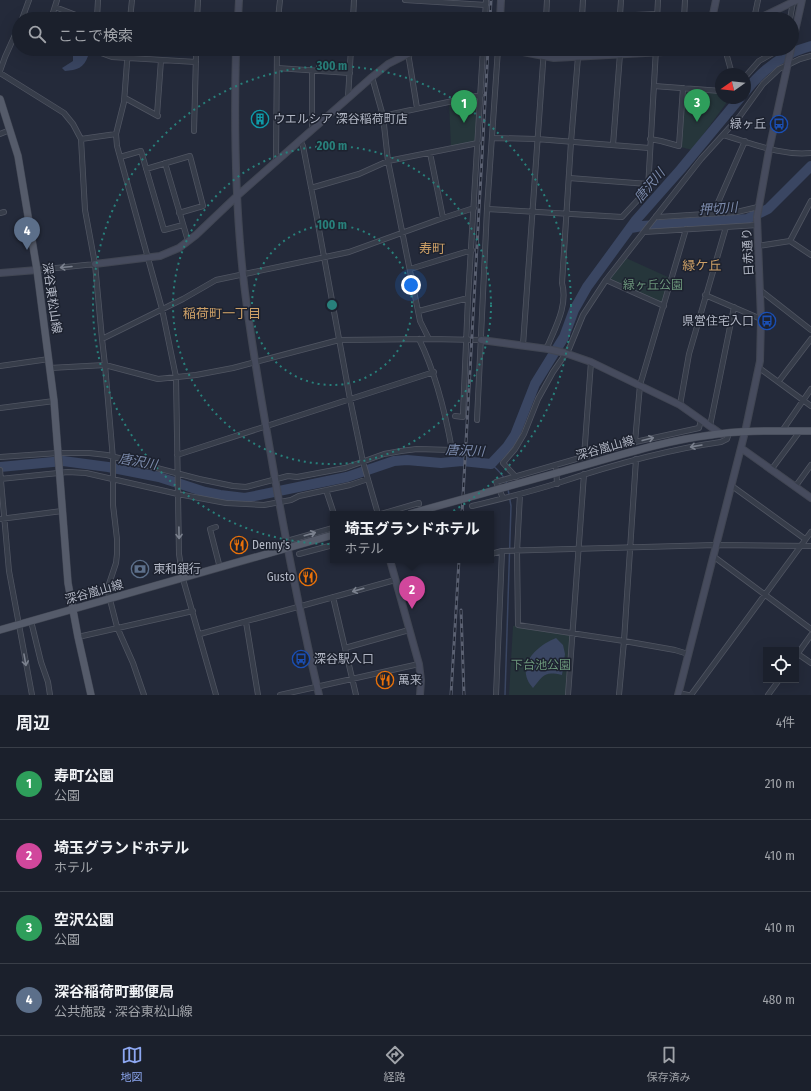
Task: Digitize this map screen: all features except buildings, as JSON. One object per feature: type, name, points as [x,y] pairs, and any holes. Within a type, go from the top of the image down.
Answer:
[{"type":"main road","name":"深谷東松山線","points":[[0,99],[18,156],[37,270],[54,401],[60,472]]},
{"type":"main road","name":"深谷嵐山線","points":[[420,511],[678,440],[729,433],[811,431]]},
{"type":"main road","points":[[60,472],[68,583],[72,610],[91,695]]},
{"type":"main road","name":"深谷嵐山線","points":[[0,630],[220,568],[287,545],[330,536]]},
{"type":"street","points":[[25,12],[29,0]]},
{"type":"street","points":[[53,12],[57,0]]},
{"type":"street","points":[[97,12],[98,0]]},
{"type":"street","points":[[131,12],[132,0]]},
{"type":"street","points":[[197,12],[198,0]]},
{"type":"street","points":[[238,12],[239,0]]},
{"type":"street","points":[[279,12],[280,0]]},
{"type":"street","points":[[353,12],[354,0]]},
{"type":"street","points":[[405,0],[486,3]]},
{"type":"street","points":[[500,12],[501,0]]},
{"type":"street","points":[[547,0],[547,12]]},
{"type":"street","points":[[582,12],[583,0]]},
{"type":"street","points":[[620,0],[620,12]]},
{"type":"street","points":[[657,12],[658,0]]},
{"type":"street","points":[[684,12],[685,0]]},
{"type":"street","points":[[713,12],[716,0]]},
{"type":"street","points":[[755,12],[758,0]]},
{"type":"street","points":[[799,14],[802,0]]},
{"type":"street","points":[[772,12],[795,1]]},
{"type":"street","points":[[792,12],[795,1]]},
{"type":"street","points":[[55,7],[68,12]]},
{"type":"street","points":[[12,42],[0,72],[64,113],[82,139],[85,210],[95,264],[113,458],[113,505],[117,539],[117,558],[108,587],[109,599],[117,627],[133,663],[144,695]]},
{"type":"street","points":[[109,56],[196,62]]},
{"type":"street","points":[[194,131],[196,56]]},
{"type":"street","points":[[236,56],[235,128],[237,196],[243,275],[255,363],[275,481],[299,607],[319,695]]},
{"type":"street","points":[[276,161],[278,56]]},
{"type":"street","points":[[348,97],[351,56]]},
{"type":"street","points":[[0,273],[147,258],[170,253],[188,242],[348,97],[388,64],[403,56]]},
{"type":"street","points":[[408,56],[417,108]]},
{"type":"street","points":[[455,416],[463,417],[468,298],[483,56]]},
{"type":"street","points":[[477,420],[498,56]]},
{"type":"street","points":[[523,345],[544,56],[554,58],[592,56]]},
{"type":"street","points":[[613,145],[620,56]]},
{"type":"street","points":[[488,209],[622,217],[648,189],[649,148],[656,56]]},
{"type":"street","points":[[727,56],[730,68]]},
{"type":"street","points":[[751,70],[759,61],[768,56]]},
{"type":"street","name":"日赤通り","points":[[678,694],[732,486],[758,367],[761,319],[757,225],[758,212],[769,150],[790,56]]},
{"type":"street","points":[[516,477],[503,463],[515,449],[524,434],[538,399],[563,353],[569,349],[583,315],[606,280],[702,159],[740,116],[763,84],[773,74],[788,63],[811,56]]},
{"type":"street","points":[[546,349],[560,317],[564,300],[562,283],[570,142],[578,57]]},
{"type":"street","points":[[127,58],[125,98],[116,134],[117,146],[162,309],[176,377],[179,554],[183,578],[216,695]]},
{"type":"street","points":[[125,98],[158,116],[161,60]]},
{"type":"street","points":[[277,68],[350,73]]},
{"type":"street","points":[[312,71],[312,130]]},
{"type":"street","points":[[372,77],[383,116],[388,161],[420,321],[429,338]]},
{"type":"street","points":[[654,86],[715,91]]},
{"type":"street","points":[[650,139],[679,146],[683,88]]},
{"type":"street","points":[[383,116],[481,95]]},
{"type":"street","points":[[0,134],[10,130]]},
{"type":"street","points":[[82,139],[116,134]]},
{"type":"street","points":[[723,135],[769,150],[790,154],[811,154]]},
{"type":"street","points":[[493,138],[649,148]]},
{"type":"street","points":[[300,140],[311,188],[363,463],[378,511]]},
{"type":"street","points":[[713,214],[745,141]]},
{"type":"street","points":[[311,188],[359,174],[388,161],[478,143]]},
{"type":"street","points":[[120,157],[142,151],[164,230],[183,225]]},
{"type":"street","points":[[430,152],[443,218]]},
{"type":"street","points":[[146,169],[190,156],[203,206],[179,213]]},
{"type":"street","points":[[165,163],[188,242]]},
{"type":"street","points":[[569,178],[648,184]]},
{"type":"street","points":[[790,240],[811,201]]},
{"type":"street","points":[[102,339],[183,299],[216,280],[324,258],[359,249],[474,208]]},
{"type":"street","points":[[656,216],[758,212]]},
{"type":"street","points":[[645,230],[757,225]]},
{"type":"street","points":[[680,405],[688,355],[726,227]]},
{"type":"street","points":[[635,442],[640,385],[686,229]]},
{"type":"street","points":[[758,246],[790,240],[811,255]]},
{"type":"street","points":[[410,269],[472,250]]},
{"type":"street","points":[[606,280],[664,306]]},
{"type":"street","points":[[760,290],[811,330]]},
{"type":"street","points":[[705,295],[761,319]]},
{"type":"street","points":[[418,311],[468,298]]},
{"type":"street","points":[[710,426],[734,307]]},
{"type":"street","points":[[50,368],[105,365],[158,379],[208,373],[255,363],[339,340],[429,338],[481,340],[546,349],[591,362],[680,405],[721,434]]},
{"type":"street","points":[[0,457],[89,453],[107,455],[113,458],[200,479],[233,486],[251,486],[275,481],[288,476],[297,477],[345,468],[363,463],[384,454],[417,449],[452,450],[446,416],[434,372],[419,339]]},
{"type":"street","points":[[779,381],[811,339]]},
{"type":"street","points":[[0,366],[49,359]]},
{"type":"street","points":[[584,457],[591,362]]},
{"type":"street","points":[[758,367],[811,406]]},
{"type":"street","points":[[177,455],[434,372]]},
{"type":"street","points":[[782,431],[811,390]]},
{"type":"street","points":[[0,408],[54,401]]},
{"type":"street","points":[[503,498],[496,482],[635,442],[699,428],[701,420]]},
{"type":"street","points":[[771,470],[800,431]]},
{"type":"street","points":[[472,506],[557,484],[584,474],[671,450],[721,442],[727,439],[729,433]]},
{"type":"street","points":[[741,448],[811,498]]},
{"type":"street","points":[[619,695],[636,459]]},
{"type":"street","points":[[556,465],[557,484]]},
{"type":"street","points":[[795,487],[811,465]]},
{"type":"street","points":[[0,470],[2,518],[9,571],[32,695]]},
{"type":"street","points":[[0,478],[60,472],[86,473],[238,505],[264,505],[291,500],[299,496],[326,490],[350,486],[368,478]]},
{"type":"street","points":[[568,695],[584,474]]},
{"type":"street","points":[[732,486],[805,540]]},
{"type":"street","points":[[326,490],[333,511]]},
{"type":"street","points":[[520,494],[517,551],[518,625],[624,641],[675,650],[688,654]]},
{"type":"street","points":[[390,511],[419,504]]},
{"type":"street","points":[[2,518],[62,511]]},
{"type":"street","points":[[216,527],[210,529],[220,568]]},
{"type":"street","points":[[287,545],[330,529]]},
{"type":"street","points":[[678,694],[689,695],[811,532]]},
{"type":"street","points":[[494,553],[503,551],[716,545],[811,546]]},
{"type":"street","points":[[299,554],[330,546]]},
{"type":"street","points":[[496,695],[503,551]]},
{"type":"street","points":[[713,556],[811,629]]},
{"type":"street","points":[[391,563],[419,664],[421,680],[420,695]]},
{"type":"street","points":[[200,634],[395,580]]},
{"type":"street","points":[[333,597],[356,695]]},
{"type":"street","points":[[78,637],[193,611]]},
{"type":"street","points":[[31,622],[41,662],[48,682],[50,695]]},
{"type":"street","points":[[246,622],[258,695]]},
{"type":"street","points":[[345,648],[409,630]]},
{"type":"street","points":[[799,652],[811,635]]},
{"type":"street","points":[[799,656],[811,663]]},
{"type":"street","points":[[280,695],[419,664]]},
{"type":"street","points":[[768,695],[776,683]]},
{"type":"green space","points":[[683,90],[715,93],[715,104],[726,104],[692,150],[681,147]]},
{"type":"green space","points":[[479,97],[477,142],[451,147],[449,103]]},
{"type":"green space","name":"緑ヶ丘公園","points":[[626,258],[670,278],[662,303],[610,279]]},
{"type":"green space","name":"下台池公園","points":[[520,625],[573,634],[568,695],[509,695],[513,626]]},
{"type":"water","points":[[73,56],[88,56],[80,68],[65,71],[62,68],[73,61]]},
{"type":"water","points":[[556,638],[563,645],[565,654],[562,675],[545,675],[533,688],[528,680],[526,672],[530,658],[541,646]]},
{"type":"waterway","name":"唐沢川","points":[[799,50],[811,46]]},
{"type":"waterway","name":"唐沢川","points":[[751,85],[774,63],[786,56]]},
{"type":"waterway","name":"唐沢川","points":[[0,467],[63,461],[108,467],[159,477],[205,492],[245,498],[347,477],[394,461],[407,460],[441,463],[462,461],[491,464],[507,447],[515,435],[535,384],[564,337],[574,310],[587,287],[636,220],[735,104]]},
{"type":"waterway","name":"押切川","points":[[631,228],[747,219],[768,209],[811,166]]},
{"type":"waterway","points":[[491,464],[503,475],[507,484]]},
{"type":"waterway","points":[[505,695],[511,506],[508,489]]},
{"type":"railway","points":[[490,12],[491,0]]},
{"type":"railway","points":[[462,511],[488,56]]},
{"type":"railway","points":[[451,695],[459,563]]},
{"type":"railway","points":[[461,610],[464,695]]},
{"type":"place","name":"ウエルシア 深谷稲荷町店","points":[[260,119]]},
{"type":"place","name":"空沢公園","points":[[697,122]]},
{"type":"place","name":"寿町公園","points":[[464,123]]},
{"type":"place","name":"緑ヶ丘","points":[[779,124]]},
{"type":"place","name":"深谷稲荷町郵便局","points":[[27,250]]},
{"type":"place","name":"県営住宅入口","points":[[767,321]]},
{"type":"place","name":"Denny's","points":[[239,545]]},
{"type":"place","name":"東和銀行","points":[[140,569]]},
{"type":"place","name":"Gusto","points":[[308,577]]},
{"type":"place","name":"埼玉グランドホテル","points":[[412,609]]},
{"type":"place","name":"深谷駅入口","points":[[301,659]]},
{"type":"place","name":"萬来","points":[[385,680]]},
{"type":"district","name":"寿町","points":[[432,248]]},
{"type":"district","name":"緑ケ丘","points":[[702,265]]},
{"type":"district","name":"稲荷町一丁目","points":[[222,313]]}]
